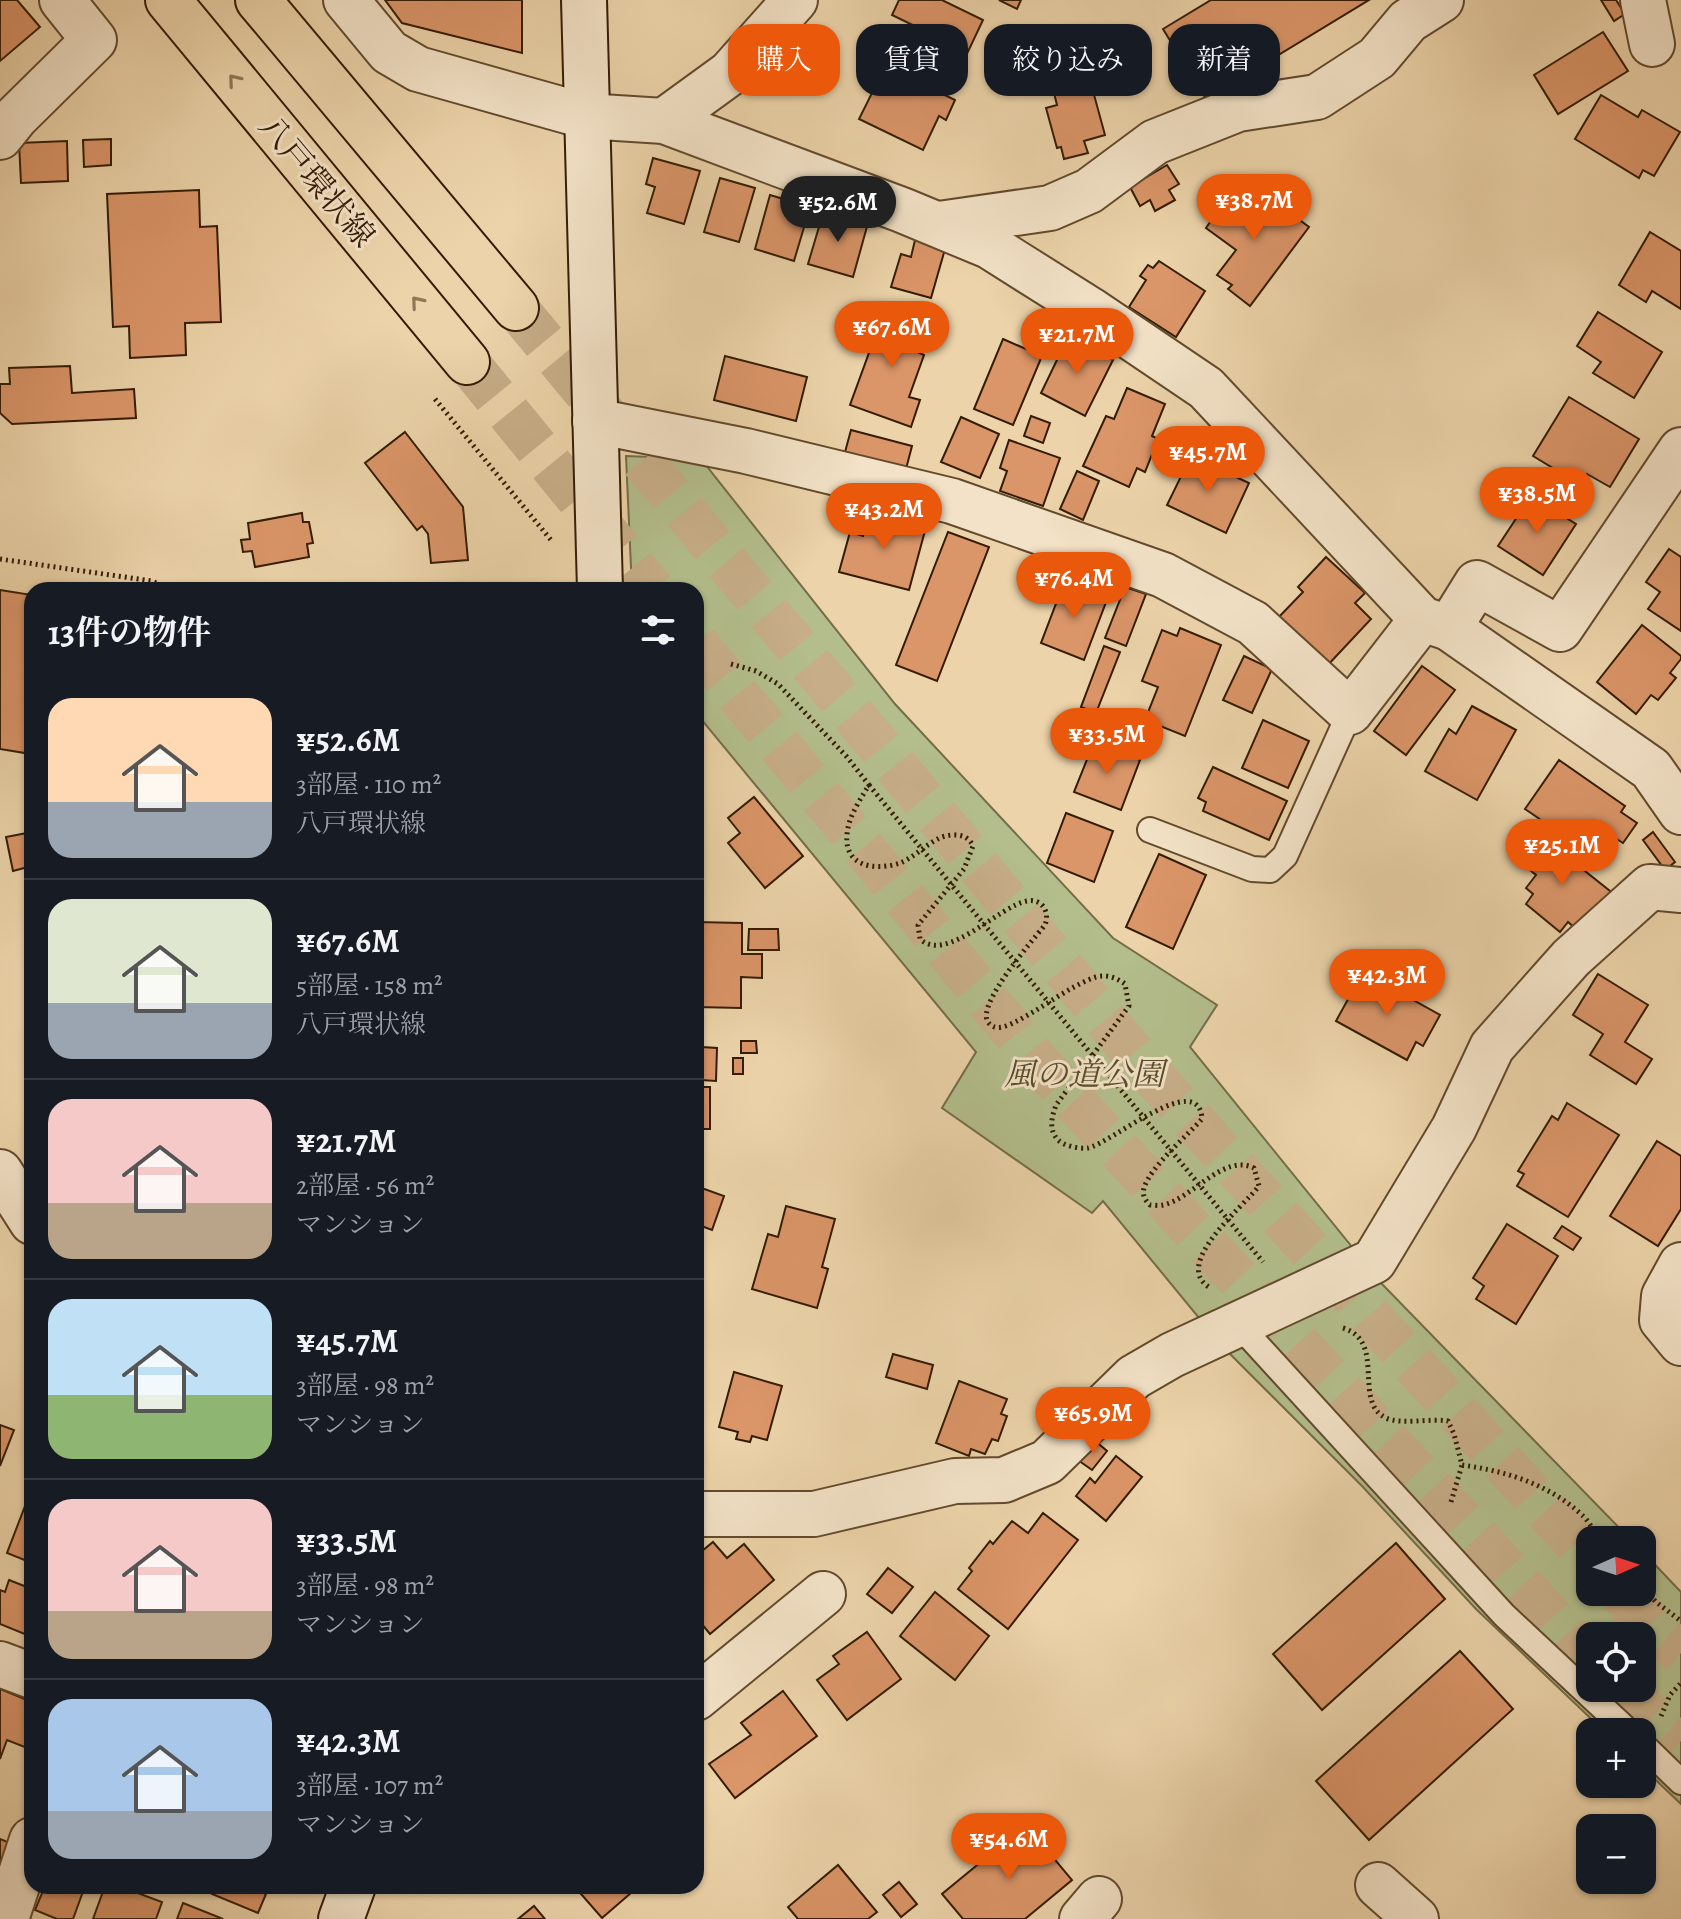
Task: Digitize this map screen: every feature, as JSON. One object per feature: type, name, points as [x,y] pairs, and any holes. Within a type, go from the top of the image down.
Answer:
[{"type":"main road","name":"八戸環状線","points":[[168,0],[467,362]]},
{"type":"main road","points":[[258,0],[516,308]]},
{"type":"street","points":[[0,137],[16,117],[94,40],[62,0]]},
{"type":"street","points":[[346,0],[389,52],[418,69],[585,116],[664,121],[989,246],[1206,388],[1436,624],[1651,769],[1681,812]]},
{"type":"street","points":[[584,0],[600,582]]},
{"type":"street","points":[[664,121],[730,73],[795,0]]},
{"type":"street","points":[[937,224],[1050,208],[1089,191],[1155,142],[1238,109],[1317,97],[1377,58],[1408,21],[1441,0]]},
{"type":"street","points":[[1643,0],[1652,44]]},
{"type":"street","points":[[595,421],[746,451],[952,501],[1163,575],[1253,623],[1350,712],[1477,583],[1560,629],[1681,450]]},
{"type":"street","points":[[704,1514],[814,1514],[955,1481],[1004,1480],[1047,1462],[1134,1377],[1172,1355],[1229,1305],[1296,1298],[1374,1261],[1454,1128],[1492,1047],[1571,958],[1650,887],[1681,890]]},
{"type":"street","points":[[0,1172],[24,1210]]},
{"type":"street","points":[[1681,1265],[1664,1296],[1662,1320],[1681,1343]]},
{"type":"street","points":[[704,1691],[823,1594]]},
{"type":"street","points":[[0,1664],[24,1673]]},
{"type":"street","points":[[6,1919],[24,1864]]},
{"type":"street","points":[[1378,1885],[1416,1919]]},
{"type":"street","points":[[341,1919],[350,1894]]},
{"type":"lane","points":[[1150,830],[1252,869],[1270,870],[1285,856],[1350,712]]},
{"type":"lane","points":[[1229,1305],[1504,1615],[1614,1718]]},
{"type":"lane","points":[[1656,1758],[1681,1782]]},
{"type":"path","points":[[0,559],[154,582]]},
{"type":"path","points":[[731,664],[756,671],[778,684],[847,757],[1092,1056],[1311,1316],[1351,1330],[1361,1338],[1375,1409],[1384,1417],[1398,1421],[1448,1421],[1462,1465],[1491,1469],[1531,1482],[1583,1515],[1590,1526]]},
{"type":"path","points":[[869,785],[852,814],[847,835],[852,856],[860,865],[868,868],[900,863],[943,837],[963,835],[970,839],[973,846],[964,869],[918,925],[920,939],[926,946],[955,940],[1025,901],[1041,904],[1046,909],[1045,925],[994,992],[985,1012],[987,1021],[993,1027],[1002,1028],[1096,977],[1116,977],[1125,984],[1129,1006],[1056,1105],[1051,1118],[1052,1130],[1059,1141],[1088,1148],[1167,1104],[1187,1100],[1201,1109],[1202,1119],[1153,1172],[1144,1189],[1144,1198],[1150,1205],[1163,1205],[1226,1169],[1246,1164],[1254,1168],[1259,1186],[1211,1239],[1199,1260],[1197,1271],[1202,1282],[1229,1305]]},
{"type":"path","points":[[1656,1602],[1681,1621]]},
{"type":"green space","name":"風の道公園","points":[[626,456],[701,459],[895,704],[1113,938],[1217,1005],[1190,1047],[1382,1284],[1617,1526],[1576,1526],[1576,1606],[1656,1606],[1656,1566],[1681,1592],[1681,1804],[1656,1780],[1656,1718],[1590,1718],[1476,1609],[1362,1486],[1222,1346],[1103,1201],[1092,1213],[942,1108],[976,1052],[704,723],[704,582],[632,582]]},
{"type":"building","points":[[0,0],[17,0],[40,27],[0,61]]},
{"type":"building","points":[[385,0],[522,0],[522,53],[402,23]]},
{"type":"building","points":[[899,0],[942,0],[983,20],[968,52],[968,24],[911,24],[892,15]]},
{"type":"building","points":[[999,0],[1021,0],[1017,9]]},
{"type":"building","points":[[1211,0],[1369,0],[1280,54],[1280,24],[1171,24]]},
{"type":"building","points":[[1601,0],[1616,0],[1625,14],[1614,21]]},
{"type":"building","points":[[1603,32],[1628,71],[1558,114],[1534,75]]},
{"type":"building","points":[[1601,95],[1638,117],[1642,110],[1680,132],[1654,176],[1643,170],[1639,178],[1575,139]]},
{"type":"building","points":[[870,96],[947,96],[955,100],[946,120],[939,116],[923,150],[859,119]]},
{"type":"building","points":[[1055,96],[1094,96],[1105,135],[1084,141],[1088,153],[1064,159],[1061,147],[1057,148],[1046,108],[1057,105]]},
{"type":"building","points":[[111,139],[111,165],[84,167],[83,140]]},
{"type":"building","points":[[67,141],[68,181],[21,183],[19,143]]},
{"type":"building","points":[[653,158],[700,171],[684,224],[647,213],[655,187],[646,184]]},
{"type":"building","points":[[1167,165],[1179,184],[1169,190],[1175,200],[1155,211],[1150,200],[1140,206],[1130,187]]},
{"type":"building","points":[[720,178],[755,188],[739,242],[704,232]]},
{"type":"building","points":[[199,190],[200,227],[217,226],[221,322],[185,323],[186,355],[130,358],[129,326],[113,327],[107,194]]},
{"type":"building","points":[[1231,192],[1247,204],[1255,192],[1283,214],[1286,210],[1309,227],[1250,306],[1228,289],[1232,285],[1217,275],[1236,250],[1206,228]]},
{"type":"building","points":[[770,195],[810,207],[794,261],[755,249]]},
{"type":"building","points":[[824,210],[868,223],[853,277],[808,264]]},
{"type":"building","points":[[1650,232],[1681,251],[1681,309],[1652,291],[1646,302],[1619,285]]},
{"type":"building","points":[[915,240],[945,249],[931,298],[891,287],[901,254],[911,257]]},
{"type":"building","points":[[1159,261],[1205,291],[1176,337],[1129,307],[1146,280],[1140,276],[1148,265],[1153,268]]},
{"type":"building","points":[[885,309],[900,315],[902,309],[925,318],[913,350],[924,355],[909,397],[920,400],[911,427],[850,405]]},
{"type":"building","points":[[1598,312],[1662,352],[1634,398],[1593,373],[1601,362],[1577,346]]},
{"type":"building","points":[[1068,337],[1113,360],[1085,416],[1041,393]]},
{"type":"building","points":[[1003,339],[1042,356],[1013,425],[974,409]]},
{"type":"building","points":[[725,356],[807,377],[796,421],[714,400]]},
{"type":"building","points":[[70,366],[72,393],[134,389],[136,418],[12,424],[0,413],[0,384],[10,384],[9,368]]},
{"type":"building","points":[[1127,388],[1165,404],[1152,436],[1158,439],[1145,472],[1137,468],[1129,487],[1083,466],[1106,416],[1114,419]]},
{"type":"building","points":[[1569,397],[1639,439],[1610,487],[1587,474],[1581,485],[1533,456]]},
{"type":"building","points":[[1031,416],[1050,423],[1043,443],[1024,436]]},
{"type":"building","points":[[961,417],[999,434],[980,478],[941,462]]},
{"type":"building","points":[[851,430],[912,446],[906,469],[845,452]]},
{"type":"building","points":[[405,432],[463,507],[468,560],[431,563],[428,534],[422,526],[417,530],[365,463]]},
{"type":"building","points":[[1009,440],[1060,458],[1043,506],[1000,491],[1007,471],[1000,468]]},
{"type":"building","points":[[1191,456],[1249,483],[1226,533],[1167,505]]},
{"type":"building","points":[[1077,471],[1099,481],[1083,520],[1060,509]]},
{"type":"building","points":[[1531,496],[1576,524],[1543,575],[1498,546]]},
{"type":"building","points":[[869,512],[926,527],[909,590],[839,572],[850,532],[863,536]]},
{"type":"building","points":[[302,513],[303,522],[309,522],[313,543],[307,544],[309,557],[255,567],[252,551],[243,552],[241,540],[250,539],[248,523]]},
{"type":"building","points":[[948,532],[989,547],[937,681],[896,665]]},
{"type":"building","points":[[1669,549],[1681,557],[1681,631],[1648,609],[1660,592],[1646,582]]},
{"type":"building","points":[[1326,557],[1365,593],[1355,603],[1371,619],[1326,667],[1276,620],[1303,592],[1298,587]]},
{"type":"building","points":[[1065,580],[1108,597],[1084,660],[1041,643]]},
{"type":"building","points":[[1125,587],[1146,594],[1126,646],[1105,638]]},
{"type":"building","points":[[0,590],[24,594],[24,753],[0,749]]},
{"type":"building","points":[[1642,625],[1681,659],[1670,673],[1676,678],[1658,700],[1651,695],[1636,714],[1597,682]]},
{"type":"building","points":[[1180,628],[1221,645],[1185,736],[1145,720],[1158,687],[1142,681],[1162,630],[1177,636]]},
{"type":"building","points":[[1104,646],[1120,652],[1096,713],[1081,707]]},
{"type":"building","points":[[1244,656],[1272,669],[1252,713],[1223,700]]},
{"type":"building","points":[[1422,666],[1455,690],[1406,755],[1374,731]]},
{"type":"building","points":[[1472,706],[1516,730],[1477,800],[1425,771],[1449,729],[1456,734]]},
{"type":"building","points":[[1263,720],[1309,741],[1288,788],[1242,768]]},
{"type":"building","points":[[1094,742],[1140,760],[1121,810],[1074,792]]},
{"type":"building","points":[[1559,760],[1625,806],[1621,812],[1637,823],[1623,843],[1607,833],[1601,841],[1584,830],[1575,843],[1525,809]]},
{"type":"building","points":[[1213,767],[1287,801],[1269,840],[1203,811],[1206,802],[1198,798]]},
{"type":"building","points":[[754,797],[803,856],[765,888],[728,843],[740,833],[728,818]]},
{"type":"building","points":[[1066,813],[1113,831],[1094,882],[1047,863]]},
{"type":"building","points":[[1536,832],[1615,895],[1583,935],[1568,922],[1560,932],[1526,904],[1533,894],[1526,888],[1536,875],[1515,858]]},
{"type":"building","points":[[1653,832],[1675,862],[1665,870],[1643,840]]},
{"type":"building","points":[[24,834],[24,868],[13,871],[6,837]]},
{"type":"building","points":[[1159,854],[1206,875],[1173,949],[1126,927]]},
{"type":"building","points":[[704,922],[742,923],[742,954],[762,954],[762,978],[741,977],[741,1008],[704,1007]]},
{"type":"building","points":[[749,929],[778,929],[779,950],[748,950]]},
{"type":"building","points":[[1363,972],[1440,1015],[1423,1046],[1416,1042],[1407,1060],[1336,1021]]},
{"type":"building","points":[[1598,974],[1648,1005],[1625,1042],[1652,1059],[1636,1084],[1590,1055],[1603,1034],[1573,1015]]},
{"type":"building","points":[[741,1041],[756,1041],[757,1053],[741,1053]]},
{"type":"building","points":[[704,1047],[717,1048],[716,1081],[704,1080]]},
{"type":"building","points":[[733,1058],[743,1058],[743,1074],[733,1074]]},
{"type":"building","points":[[704,1087],[710,1087],[710,1129],[704,1129]]},
{"type":"building","points":[[1567,1103],[1619,1135],[1568,1217],[1517,1186],[1524,1174],[1518,1171],[1552,1116],[1558,1120]]},
{"type":"building","points":[[1657,1141],[1681,1156],[1681,1209],[1658,1246],[1610,1216]]},
{"type":"building","points":[[704,1189],[724,1196],[712,1230],[704,1227]]},
{"type":"building","points":[[786,1206],[835,1219],[822,1267],[828,1269],[817,1308],[752,1289],[768,1234],[778,1237]]},
{"type":"building","points":[[1507,1224],[1558,1256],[1516,1324],[1476,1299],[1484,1286],[1473,1278]]},
{"type":"building","points":[[1562,1226],[1581,1238],[1573,1250],[1554,1238]]},
{"type":"building","points":[[893,1354],[933,1365],[927,1389],[886,1377]]},
{"type":"building","points":[[734,1372],[782,1386],[767,1440],[752,1436],[750,1442],[736,1439],[738,1432],[719,1427]]},
{"type":"building","points":[[959,1381],[1007,1399],[1001,1414],[1007,1416],[998,1441],[992,1439],[985,1454],[971,1449],[969,1456],[936,1443]]},
{"type":"building","points":[[0,1425],[14,1430],[0,1466]]},
{"type":"building","points":[[1094,1440],[1107,1451],[1092,1470],[1078,1460]]},
{"type":"building","points":[[1116,1456],[1142,1477],[1106,1521],[1076,1496],[1090,1478],[1095,1483]]},
{"type":"building","points":[[24,1509],[24,1560],[7,1553]]},
{"type":"building","points":[[1043,1513],[1078,1540],[1008,1629],[958,1589],[972,1571],[969,1568],[990,1541],[993,1544],[1012,1521],[1028,1533]]},
{"type":"building","points":[[713,1542],[727,1558],[744,1544],[774,1580],[710,1634],[704,1627],[704,1549]]},
{"type":"building","points":[[1396,1543],[1445,1599],[1322,1710],[1273,1654]]},
{"type":"building","points":[[888,1568],[913,1587],[892,1613],[867,1594]]},
{"type":"building","points":[[9,1580],[24,1586],[24,1634],[0,1624],[0,1590],[5,1592]]},
{"type":"building","points":[[935,1592],[989,1636],[955,1680],[900,1636]]},
{"type":"building","points":[[867,1632],[901,1679],[847,1720],[817,1680],[839,1664],[833,1656]]},
{"type":"building","points":[[1460,1651],[1513,1709],[1369,1840],[1316,1781]]},
{"type":"building","points":[[0,1689],[24,1699],[24,1747],[7,1740],[0,1759]]},
{"type":"building","points":[[783,1691],[817,1736],[735,1798],[709,1764],[751,1735],[741,1723]]},
{"type":"building","points":[[1026,1825],[1072,1880],[1025,1919],[963,1919],[942,1894]]},
{"type":"building","points":[[0,1839],[10,1843],[0,1868]]},
{"type":"building","points":[[838,1865],[877,1912],[868,1919],[798,1919],[788,1907]]},
{"type":"building","points":[[899,1882],[917,1904],[901,1917],[883,1895]]},
{"type":"building","points":[[42,1894],[82,1894],[73,1919],[57,1919],[35,1910]]},
{"type":"building","points":[[102,1894],[140,1894],[162,1902],[156,1919],[93,1919]]},
{"type":"building","points":[[212,1894],[266,1894],[258,1913]]},
{"type":"building","points":[[581,1894],[630,1894],[602,1918]]},
{"type":"building","points":[[183,1903],[223,1919],[177,1919]]},
{"type":"building","points":[[534,1906],[545,1919],[518,1919]]},
{"type":"tunnel","points":[[516,308],[1149,1072],[1576,1544]]},
{"type":"tunnel","points":[[467,362],[646,582]]},
{"type":"tunnel","points":[[704,653],[1042,1067],[1576,1644]]},
{"type":"tunnel","points":[[1633,1606],[1658,1634],[1681,1653]]},
{"type":"tunnel","points":[[1635,1702],[1681,1741]]}]
